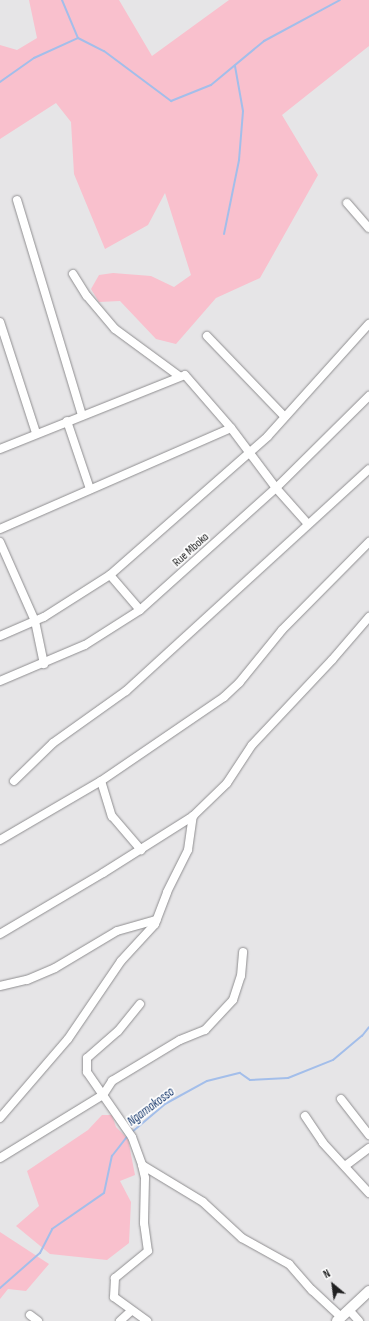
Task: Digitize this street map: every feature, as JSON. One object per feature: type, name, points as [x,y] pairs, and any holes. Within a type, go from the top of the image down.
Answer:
[{"type":"main road","points":[[342,1316],[369,1291]]},
{"type":"street","points":[[17,200],[82,415]]},
{"type":"street","points":[[347,203],[369,228]]},
{"type":"street","points":[[73,274],[87,296],[115,329],[179,376]]},
{"type":"street","points":[[0,322],[36,433]]},
{"type":"street","points":[[0,636],[35,621],[87,591],[110,575],[250,453],[285,417],[369,324]]},
{"type":"street","points":[[208,336],[285,417]]},
{"type":"street","points":[[0,449],[36,433],[179,376],[185,375],[192,380],[231,428],[276,488],[308,524]]},
{"type":"street","name":"Rue Mboko","points":[[0,681],[44,664],[106,633],[140,610],[276,488],[369,396]]},
{"type":"street","points":[[67,421],[90,489]]},
{"type":"street","points":[[0,529],[231,428]]},
{"type":"street","points":[[14,781],[53,743],[138,681],[369,469]]},
{"type":"street","points":[[0,542],[35,621],[44,664]]},
{"type":"street","points":[[0,840],[101,781],[224,697],[239,683],[273,640],[369,542]]},
{"type":"street","points":[[110,575],[140,610]]},
{"type":"street","points":[[0,934],[141,850],[193,816],[227,783],[252,745],[332,660],[369,617]]},
{"type":"street","points":[[101,781],[112,816],[141,850]]},
{"type":"street","points":[[0,1118],[68,1039],[99,991],[121,961],[152,930],[188,850],[193,816]]},
{"type":"street","points":[[0,986],[27,980],[55,968],[117,931],[156,920]]},
{"type":"street","points":[[0,1158],[103,1095],[112,1081],[180,1040],[205,1030],[233,1000],[241,976],[243,952]]},
{"type":"street","points":[[140,1004],[118,1031],[87,1058],[87,1072],[132,1137],[142,1165],[145,1178],[144,1223],[148,1251],[115,1278],[114,1297],[130,1312],[147,1321]]},
{"type":"street","points":[[341,1099],[369,1135]]},
{"type":"street","points":[[305,1116],[323,1143],[369,1193]]},
{"type":"street","points":[[345,1166],[369,1148]]},
{"type":"street","points":[[142,1165],[203,1202],[242,1238],[289,1264],[312,1290],[342,1316],[359,1321]]},
{"type":"street","points":[[120,1321],[130,1312]]},
{"type":"street","points":[[30,1315],[38,1321]]},
{"type":"shaded area","points":[[29,0],[119,0],[152,56],[229,0],[369,0],[369,46],[282,115],[318,175],[260,278],[216,298],[176,344],[156,339],[120,301],[99,302],[91,289],[99,275],[113,273],[151,276],[174,287],[191,275],[165,193],[148,225],[105,249],[74,174],[71,122],[56,103],[0,139],[0,45],[17,50],[37,38]]},
{"type":"shaded area","points":[[102,1115],[112,1115],[116,1127],[128,1139],[135,1175],[120,1181],[131,1202],[129,1243],[107,1260],[50,1254],[16,1226],[39,1206],[27,1171],[88,1130]]},
{"type":"shaded area","points":[[0,1232],[49,1264],[26,1291],[8,1289],[0,1299]]},
{"type":"waterway","points":[[62,0],[78,38]]},
{"type":"waterway","points":[[0,82],[34,58],[78,38],[104,51],[171,101],[211,85],[264,41],[340,0]]},
{"type":"waterway","points":[[224,234],[239,160],[243,111],[235,66]]},
{"type":"waterway","name":"Ngamakosso","points":[[132,1132],[165,1104],[207,1081],[240,1073],[250,1080],[288,1078],[333,1060],[362,1036],[369,1027]]},
{"type":"waterway","name":"Ngamakosso","points":[[0,1288],[40,1253],[52,1229],[104,1193],[112,1156],[129,1134]]}]
